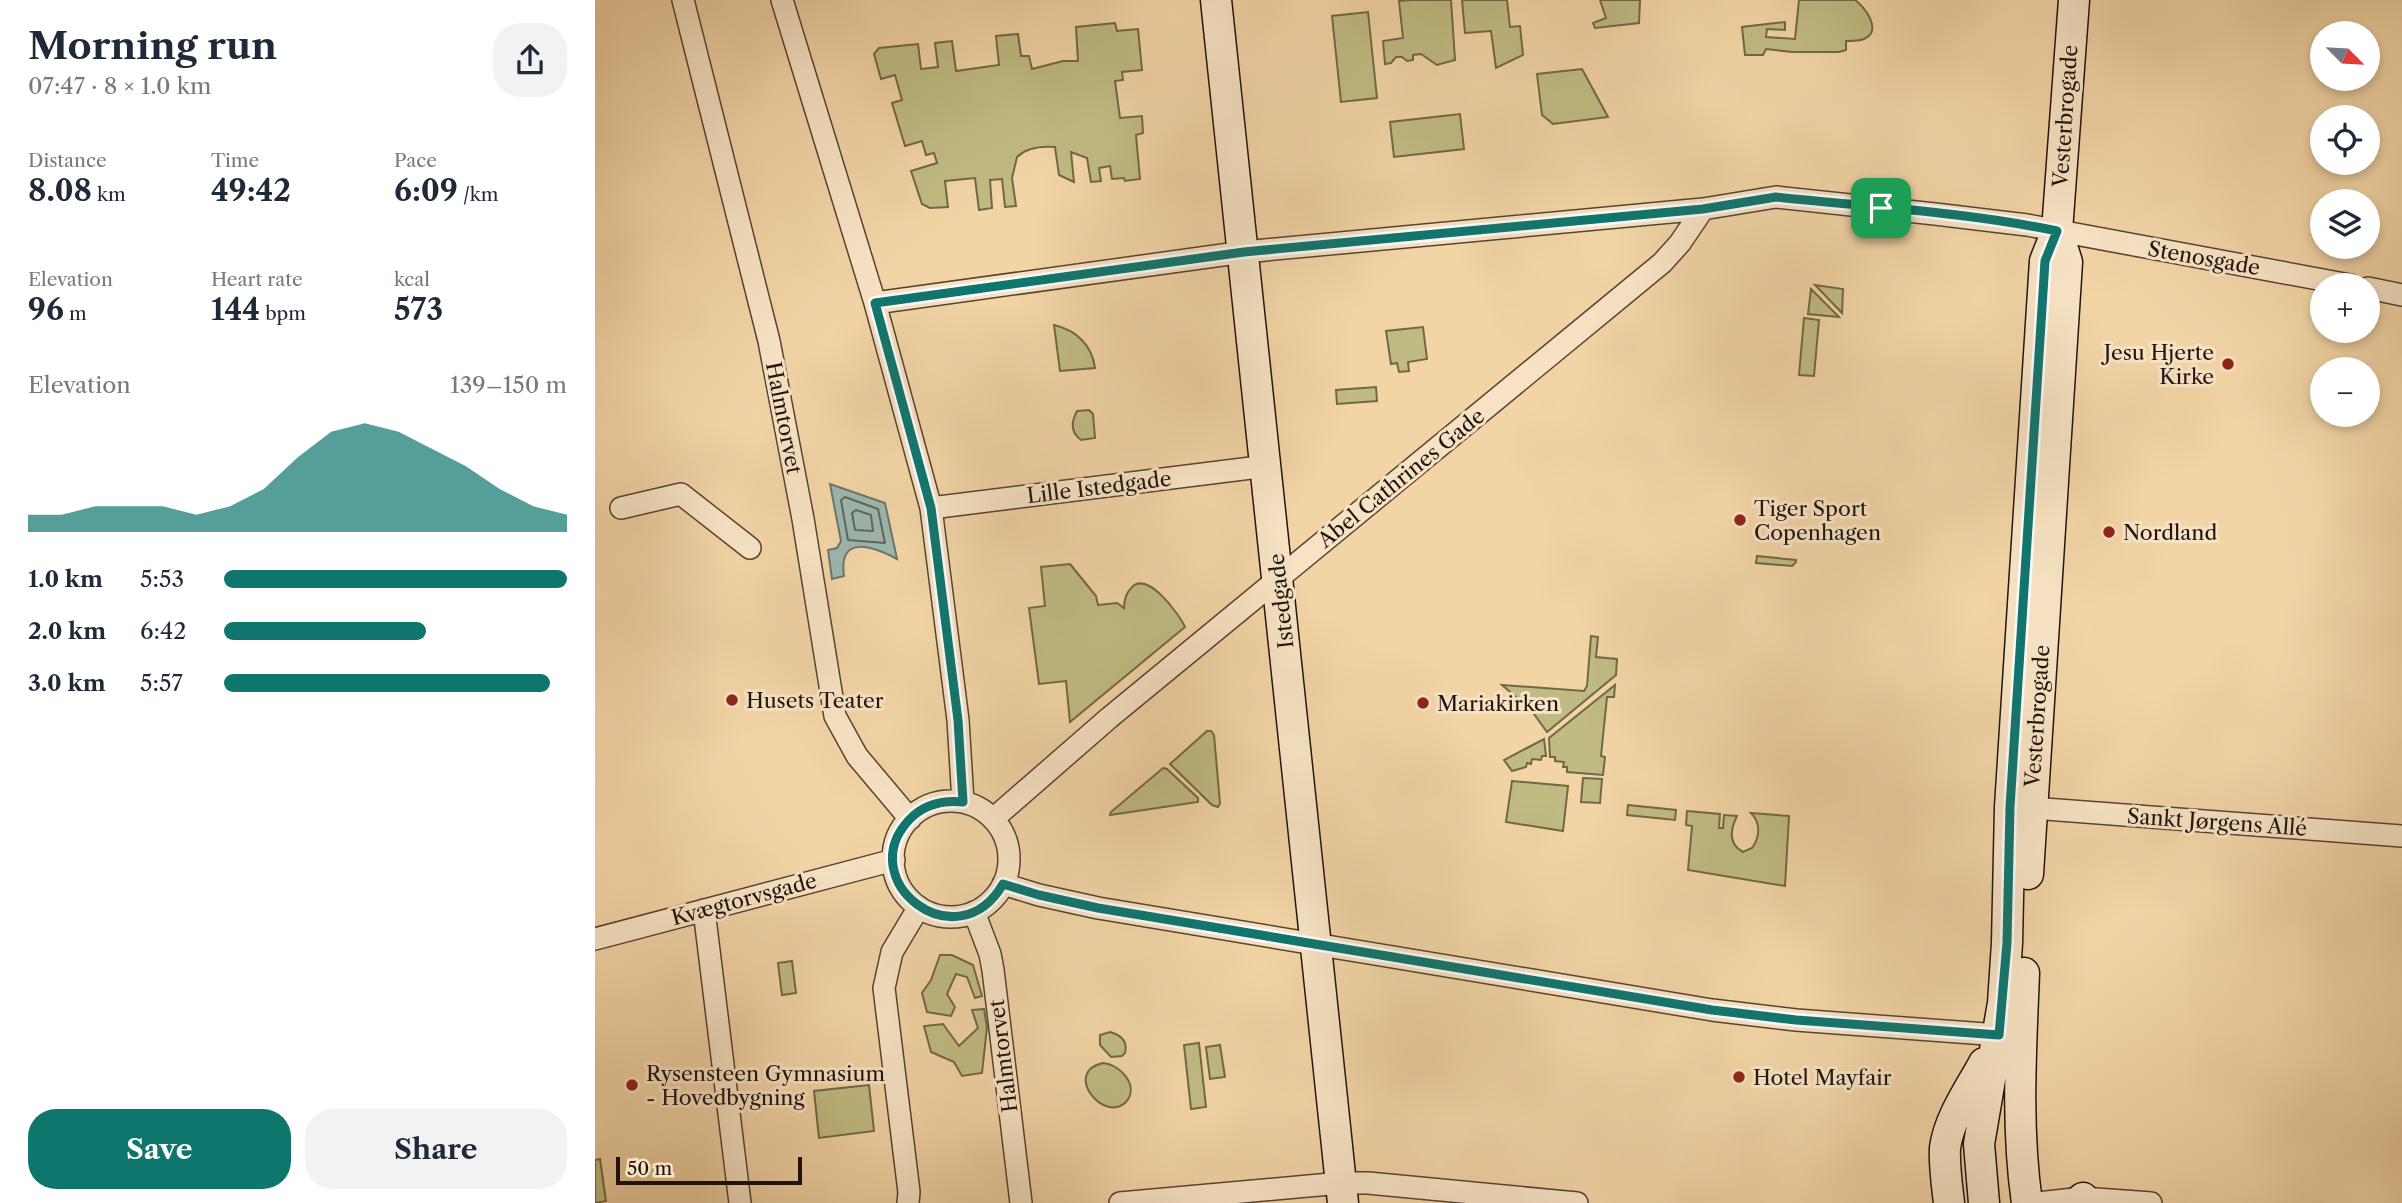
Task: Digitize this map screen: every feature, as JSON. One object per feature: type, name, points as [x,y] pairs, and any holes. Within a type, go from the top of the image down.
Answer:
[{"type":"street","name":"Halmtorvet","points":[[684,0],[769,341],[803,519],[835,716],[857,756],[910,819]]},
{"type":"street","points":[[782,0],[875,303],[931,508],[958,720],[963,802]]},
{"type":"street","name":"Istedgade","points":[[1216,0],[1342,1193]]},
{"type":"street","name":"Vesterbrogade","points":[[1984,1203],[1979,1144],[1999,1035],[2007,943],[2010,807],[2045,261],[2057,231],[2074,0]]},
{"type":"street","name":"Stenosgade","points":[[875,303],[1244,252],[1703,209],[1776,197],[1974,218],[2310,278]]},
{"type":"street","name":"Abel Cathrines Gade","points":[[993,819],[1109,718],[1662,262],[1680,243],[1703,209]]},
{"type":"street","name":"Vesterbrogade","points":[[2027,1203],[2021,1162],[2019,1112],[2031,808],[2067,262],[2057,231]]},
{"type":"street","points":[[2380,290],[2402,295]]},
{"type":"street","name":"Lille Istedgade","points":[[931,508],[1267,466]]},
{"type":"street","points":[[621,508],[681,494],[750,548]]},
{"type":"street","points":[[963,802],[979,808],[1000,828],[1009,850],[1008,873],[991,900],[974,912],[955,917],[919,907],[902,889],[894,870],[894,848],[898,837],[917,812],[935,804],[963,802]]},
{"type":"street","name":"Sankt Jørgens Allé","points":[[2031,808],[2402,836]]},
{"type":"street","name":"Kvægtorvsgade","points":[[595,939],[894,860]]},
{"type":"street","points":[[1003,884],[1077,904],[1316,946],[1753,1016],[1999,1035],[1958,1111],[1948,1136],[1945,1165],[1949,1203]]},
{"type":"street","points":[[908,1203],[884,988],[892,952],[919,907]]},
{"type":"street","points":[[704,910],[740,1203]]},
{"type":"street","name":"Halmtorvet","points":[[974,912],[990,954],[993,971],[1021,1203]]},
{"type":"street","points":[[1133,1202],[1342,1193],[1368,1183],[1577,1203]]},
{"type":"street","points":[[2038,1203],[2080,1200],[2151,1203]]},
{"type":"shaded area","points":[[1451,0],[1455,60],[1437,65],[1421,54],[1413,55],[1413,60],[1407,61],[1396,57],[1391,63],[1385,64],[1383,41],[1403,38],[1399,1]]},
{"type":"shaded area","points":[[1462,0],[1507,0],[1510,27],[1520,26],[1523,55],[1496,68],[1491,31],[1465,33]]},
{"type":"shaded area","points":[[1600,0],[1640,0],[1639,23],[1595,28],[1593,23],[1606,18]]},
{"type":"shaded area","points":[[1799,0],[1855,0],[1867,13],[1872,31],[1864,39],[1846,41],[1846,50],[1839,52],[1766,49],[1763,55],[1745,55],[1742,27],[1785,22],[1785,30],[1767,29],[1766,37],[1795,39]]},
{"type":"shaded area","points":[[1368,12],[1377,98],[1341,102],[1332,16]]},
{"type":"shaded area","points":[[1115,23],[1117,31],[1138,29],[1142,70],[1122,72],[1123,80],[1115,81],[1120,118],[1142,116],[1143,133],[1136,135],[1140,179],[1112,179],[1110,166],[1099,168],[1101,181],[1091,182],[1087,158],[1071,152],[1074,182],[1059,175],[1055,147],[1039,147],[1025,151],[1017,157],[1012,178],[1016,206],[1005,207],[1002,179],[990,180],[992,208],[979,210],[975,178],[945,181],[948,207],[930,208],[922,204],[911,171],[937,163],[934,153],[926,155],[922,141],[905,146],[892,103],[902,100],[895,75],[881,79],[874,54],[879,48],[918,44],[921,69],[938,67],[935,43],[952,41],[956,71],[999,65],[996,36],[1018,34],[1021,56],[1029,56],[1032,69],[1063,61],[1078,61],[1076,27]]},
{"type":"shaded area","points":[[1582,69],[1608,117],[1553,124],[1542,115],[1537,74]]},
{"type":"shaded area","points":[[1460,114],[1464,149],[1394,157],[1390,122]]},
{"type":"shaded area","points":[[1815,285],[1843,289],[1842,313]]},
{"type":"shaded area","points":[[1811,289],[1839,317],[1808,314]]},
{"type":"shaded area","points":[[1804,318],[1819,320],[1814,376],[1799,375]]},
{"type":"shaded area","points":[[1054,325],[1082,340],[1090,352],[1095,368],[1060,371]]},
{"type":"shaded area","points":[[1423,327],[1427,359],[1408,362],[1409,371],[1399,372],[1397,363],[1391,364],[1386,331]]},
{"type":"shaded area","points":[[1376,387],[1377,401],[1337,404],[1336,390]]},
{"type":"shaded area","points":[[1089,410],[1093,414],[1095,438],[1081,440],[1073,430],[1074,419],[1077,411]]},
{"type":"shaded area","points":[[1757,556],[1796,562],[1792,566],[1756,563]]},
{"type":"shaded area","points":[[1070,564],[1096,596],[1098,605],[1117,603],[1124,608],[1132,587],[1146,585],[1162,596],[1185,627],[1070,722],[1066,681],[1039,684],[1029,608],[1045,606],[1041,567]]},
{"type":"shaded area","points":[[1591,636],[1598,637],[1596,657],[1617,659],[1616,675],[1547,732],[1531,710],[1502,685],[1584,691],[1587,686]]},
{"type":"shaded area","points":[[1615,685],[1614,697],[1607,697],[1601,756],[1605,757],[1603,775],[1567,772],[1567,767],[1563,767],[1564,762],[1550,757],[1549,738]]},
{"type":"shaded area","points":[[1207,731],[1214,735],[1220,803],[1218,807],[1212,805],[1170,764]]},
{"type":"shaded area","points":[[1544,739],[1546,756],[1542,756],[1541,760],[1532,759],[1531,764],[1527,763],[1526,767],[1512,771],[1504,760]]},
{"type":"shaded area","points":[[1163,768],[1198,798],[1198,802],[1110,815],[1111,812]]},
{"type":"shaded area","points":[[1583,778],[1602,779],[1600,803],[1581,802]]},
{"type":"shaded area","points":[[1512,781],[1568,786],[1563,831],[1506,822]]},
{"type":"shaded area","points":[[1628,805],[1676,810],[1675,820],[1627,815]]},
{"type":"shaded area","points":[[1687,811],[1720,814],[1719,828],[1723,828],[1724,815],[1737,816],[1732,836],[1735,845],[1743,852],[1752,848],[1758,835],[1757,821],[1751,813],[1789,816],[1785,886],[1688,870],[1692,826],[1686,825]]},
{"type":"shaded area","points":[[940,955],[952,955],[973,965],[982,996],[975,998],[967,977],[956,974],[947,994],[955,1007],[951,1016],[927,1012],[922,993],[931,980]]},
{"type":"shaded area","points":[[792,961],[796,993],[782,995],[778,963]]},
{"type":"shaded area","points":[[984,1009],[987,1027],[982,1073],[962,1076],[954,1062],[931,1052],[924,1026],[943,1024],[959,1046],[978,1028],[972,1010]]},
{"type":"shaded area","points":[[1110,1032],[1124,1042],[1126,1049],[1122,1056],[1111,1057],[1100,1045],[1100,1035]]},
{"type":"shaded area","points":[[1199,1043],[1206,1107],[1191,1109],[1184,1045]]},
{"type":"shaded area","points":[[1220,1045],[1225,1077],[1210,1079],[1206,1047]]},
{"type":"shaded area","points":[[1103,1063],[1116,1067],[1126,1077],[1131,1089],[1126,1102],[1117,1107],[1098,1102],[1086,1085],[1086,1076],[1091,1068]]},
{"type":"shaded area","points":[[869,1085],[874,1131],[819,1138],[814,1091]]},
{"type":"shaded area","points":[[600,1159],[606,1201],[595,1203],[595,1160]]},
{"type":"water","points":[[830,484],[885,503],[897,559],[869,548],[852,549],[844,562],[844,576],[832,579],[828,550],[837,548],[841,541]]},
{"type":"place","name":"Jesu Hjerte Kirke","points":[[2228,364]]},
{"type":"place","name":"Tiger Sport Copenhagen","points":[[1740,520]]},
{"type":"place","name":"Nordland","points":[[2109,532]]},
{"type":"place","name":"Husets Teater","points":[[732,700]]},
{"type":"place","name":"Mariakirken","points":[[1423,703]]},
{"type":"place","name":"Hotel Mayfair","points":[[1739,1077]]},
{"type":"place","name":"Rysensteen Gymnasium - Hovedbygning","points":[[632,1085]]},
{"type":"route","points":[[1776,197],[1881,208],[2057,231],[2045,261],[2010,807],[2007,943],[1999,1035],[1796,1020],[1712,1010],[1098,908],[1003,884],[998,893],[983,906],[974,912],[955,917],[928,912],[908,898],[894,870],[894,848],[903,827],[917,812],[926,807],[944,802],[963,802],[958,720],[931,508],[875,303],[1244,252],[1703,209],[1776,197]]}]
